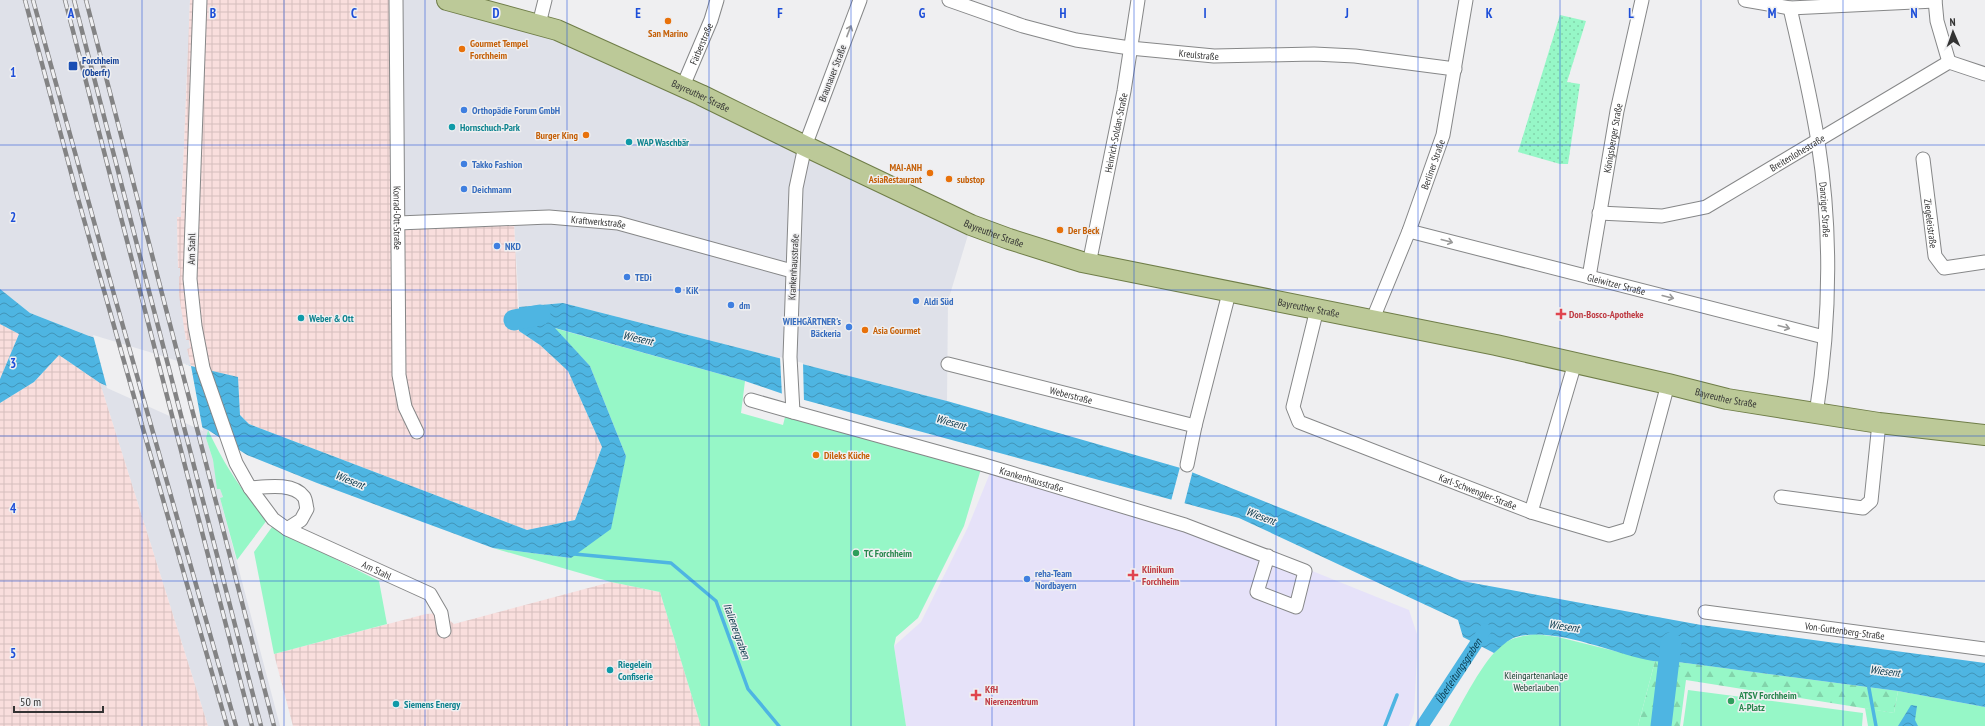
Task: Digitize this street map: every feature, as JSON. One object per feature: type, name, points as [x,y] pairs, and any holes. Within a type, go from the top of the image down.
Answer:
[{"type":"main road","name":"Bayreuther Straße","points":[[447,0],[557,30],[683,86],[971,225],[1009,240],[1089,264],[1229,293],[1317,309],[1575,363],[1726,399],[1879,423],[1985,435]]},
{"type":"street","name":"Am Stahl","points":[[200,0],[190,279],[195,326],[203,368],[229,449],[250,488],[273,519],[287,529],[430,594],[441,613],[444,631]]},
{"type":"street","name":"Konrad-Ott-Straße","points":[[396,0],[399,376],[405,407],[417,432]]},
{"type":"street","points":[[538,24],[545,0]]},
{"type":"street","name":"Färberstraße","points":[[683,86],[711,20],[717,0]]},
{"type":"street","name":"Braunauer Straße","points":[[805,146],[860,0]]},
{"type":"street","name":"Kreulstraße","points":[[949,0],[1023,26],[1076,40],[1130,48],[1214,56],[1314,54],[1355,56],[1456,69]]},
{"type":"street","name":"Heinrich-Soldan-Straße","points":[[1089,264],[1123,98],[1138,0]]},
{"type":"street","name":"Berliner Straße","points":[[1372,321],[1409,232],[1443,135],[1456,69],[1466,0]]},
{"type":"street","name":"Königsberger Straße","points":[[1589,277],[1618,112],[1642,0]]},
{"type":"street","points":[[1745,0],[1790,8],[1935,0],[1937,21],[1949,62],[1985,74]]},
{"type":"street","name":"Danziger Straße","points":[[1790,8],[1818,142],[1827,223],[1824,337],[1821,379],[1816,414]]},
{"type":"street","name":"Breitenlohestraße","points":[[1599,214],[1662,216],[1706,207],[1818,142],[1949,62]]},
{"type":"street","name":"Krankenhausstraße","points":[[793,407],[791,359],[792,271],[796,188],[805,146]]},
{"type":"street","name":"Ziegeleistraße","points":[[1923,159],[1934,256],[1944,268],[1985,262]]},
{"type":"street","name":"Kraftwerkstraße","points":[[398,223],[549,217],[618,223],[792,271]]},
{"type":"street","name":"Gleiwitzer Straße","points":[[1409,232],[1824,337]]},
{"type":"street","points":[[1187,465],[1195,426],[1229,293]]},
{"type":"street","name":"Karl-Schwengler-Straße","points":[[1317,309],[1294,407],[1298,422],[1531,512],[1609,535],[1629,529],[1668,384]]},
{"type":"street","points":[[1531,512],[1575,363]]},
{"type":"street","name":"Weberstraße","points":[[948,364],[1195,426]]},
{"type":"street","name":"Krankenhausstraße","points":[[751,400],[793,407],[1153,515],[1185,525],[1268,556]]},
{"type":"street","points":[[1781,497],[1863,508],[1871,501],[1879,423]]},
{"type":"street","points":[[250,488],[270,486],[292,489],[304,497],[307,509],[301,520],[287,529]]},
{"type":"street","name":"Von-Guttenberg-Straße","points":[[1705,612],[1985,649]]},
{"type":"shaded area","points":[[0,0],[190,0],[181,217],[177,217],[178,267],[180,268],[179,277],[186,340],[189,340],[190,348],[187,349],[191,366],[89,336],[30,313],[0,289]]},
{"type":"shaded area","points":[[190,0],[396,0],[403,222],[514,221],[519,331],[540,345],[568,371],[602,447],[575,520],[527,530],[249,424],[240,415],[238,377],[191,366],[187,349],[190,348],[189,340],[186,340],[179,295],[180,268],[178,268],[177,217],[181,217]]},
{"type":"shaded area","points":[[396,0],[445,0],[545,23],[971,225],[948,301],[947,401],[563,303],[519,307],[514,221],[403,222]]},
{"type":"shaded area","points":[[0,324],[19,334],[0,379]]},
{"type":"shaded area","points":[[59,355],[100,383],[208,726],[0,726],[0,403],[34,382]]},
{"type":"shaded area","points":[[100,383],[208,430],[206,438],[213,460],[218,489],[220,489],[223,497],[220,498],[280,726],[208,726]]},
{"type":"shaded area","name":"Klinikum Forchheim","points":[[990,473],[1235,540],[1409,610],[1417,634],[1417,655],[1414,713],[1409,726],[906,726],[894,646],[921,622],[968,527]]},
{"type":"shaded area","points":[[611,582],[660,592],[701,726],[293,726],[274,654],[426,614],[441,613],[454,624]]},
{"type":"green space","points":[[1560,15],[1586,21],[1567,82],[1580,84],[1568,164],[1560,164],[1518,152]]},
{"type":"green space","points":[[554,328],[745,381],[741,413],[783,425],[786,413],[981,469],[964,526],[918,618],[896,637],[894,646],[906,726],[701,726],[660,592],[611,582],[493,548],[571,558],[626,456],[590,366]]},
{"type":"green space","points":[[208,430],[234,477],[267,520],[237,560],[220,498],[223,497],[220,489],[217,489],[213,460],[206,438]]},
{"type":"green space","points":[[272,527],[379,581],[387,624],[274,654],[254,552]]},
{"type":"green space","name":"Kleingartenanlage Weberlauben","points":[[1535,634],[1558,637],[1655,661],[1638,726],[1449,726],[1473,682],[1495,651],[1503,644],[1511,640]]},
{"type":"green space","points":[[1655,661],[1678,662],[1898,691],[1894,713],[1686,680],[1680,726],[1638,726]]},
{"type":"green space","name":"ATSV Forchheim A-Platz","points":[[1688,690],[1863,713],[1862,726],[1683,726]]},
{"type":"green space","points":[[1898,691],[1985,707],[1985,726],[1868,726],[1865,708],[1894,713]]},
{"type":"water","points":[[0,289],[30,313],[89,336],[191,366],[238,377],[240,415],[249,424],[527,530],[575,520],[602,447],[568,371],[540,345],[519,331],[519,307],[563,303],[947,401],[1184,469],[1462,581],[1701,625],[1985,663],[1985,707],[1898,691],[1678,662],[1653,661],[1637,658],[1584,642],[1549,635],[1516,637],[1507,642],[1494,653],[1463,637],[1458,620],[1239,518],[786,395],[745,381],[555,328],[590,366],[626,456],[611,529],[571,558],[493,548],[317,483],[247,455],[208,430],[100,383],[59,355],[34,382],[0,403],[0,379],[19,334],[0,324]]},
{"type":"water","points":[[1911,705],[1917,706],[1915,720],[1918,726],[1898,726]]},
{"type":"pier","points":[[93,335],[191,366],[203,431],[107,388]]},
{"type":"pier","points":[[780,357],[803,363],[804,402],[782,396]]},
{"type":"pier","points":[[1180,467],[1193,470],[1184,505],[1171,501]]},
{"type":"waterway","name":"Wiesent","points":[[514,320],[540,315]]},
{"type":"waterway","name":"Italienergraben","points":[[574,554],[671,563],[716,601],[748,689],[779,726]]},
{"type":"waterway","name":"Überleitungsgraben","points":[[1422,726],[1485,630]]},
{"type":"waterway","points":[[1661,726],[1671,643]]},
{"type":"waterway","points":[[1868,683],[1876,726]]},
{"type":"waterway","points":[[1385,726],[1397,695]]},
{"type":"railway","points":[[25,0],[77,195],[227,726]]},
{"type":"railway","points":[[33,0],[115,298],[236,726]]},
{"type":"railway","points":[[65,0],[252,726]]},
{"type":"railway","points":[[74,0],[261,726]]},
{"type":"railway","points":[[86,0],[274,726]]},
{"type":"place","name":"San Marino","points":[[668,21]]},
{"type":"place","name":"Gourmet Tempel Forchheim","points":[[462,49]]},
{"type":"place","name":"Forchheim (Oberfr)","points":[[73,66]]},
{"type":"place","name":"Orthopädie Forum GmbH","points":[[464,110]]},
{"type":"place","name":"Hornschuch-Park","points":[[452,127]]},
{"type":"place","name":"Burger King","points":[[586,135]]},
{"type":"place","name":"WAP Waschbär","points":[[629,142]]},
{"type":"place","name":"Takko Fashion","points":[[464,164]]},
{"type":"place","name":"MAI-ANH AsiaRestaurant","points":[[930,173]]},
{"type":"place","name":"substop","points":[[949,179]]},
{"type":"place","name":"Deichmann","points":[[464,189]]},
{"type":"place","name":"Der Beck","points":[[1060,230]]},
{"type":"place","name":"NKD","points":[[497,246]]},
{"type":"place","name":"TEDi","points":[[627,277]]},
{"type":"place","name":"KiK","points":[[678,290]]},
{"type":"place","name":"Aldi Süd","points":[[916,301]]},
{"type":"place","name":"dm","points":[[731,305]]},
{"type":"place","name":"Don-Bosco-Apotheke","points":[[1561,314]]},
{"type":"place","name":"Weber & Ott","points":[[301,318]]},
{"type":"place","name":"WIEHGÄRTNER's Bäckeria","points":[[849,327]]},
{"type":"place","name":"Asia Gourmet","points":[[865,330]]},
{"type":"place","name":"Dileks Küche","points":[[816,455]]},
{"type":"place","name":"TC Forchheim","points":[[856,553]]},
{"type":"place","name":"Klinikum Forchheim","points":[[1133,575]]},
{"type":"place","name":"reha-Team Nordbayern","points":[[1027,579]]},
{"type":"place","name":"Riegelein Confiserie","points":[[610,670]]},
{"type":"place","name":"KfH Nierenzentrum","points":[[976,695]]},
{"type":"place","name":"ATSV Forchheim A-Platz","points":[[1731,701]]},
{"type":"place","name":"Siemens Energy","points":[[396,704]]}]
